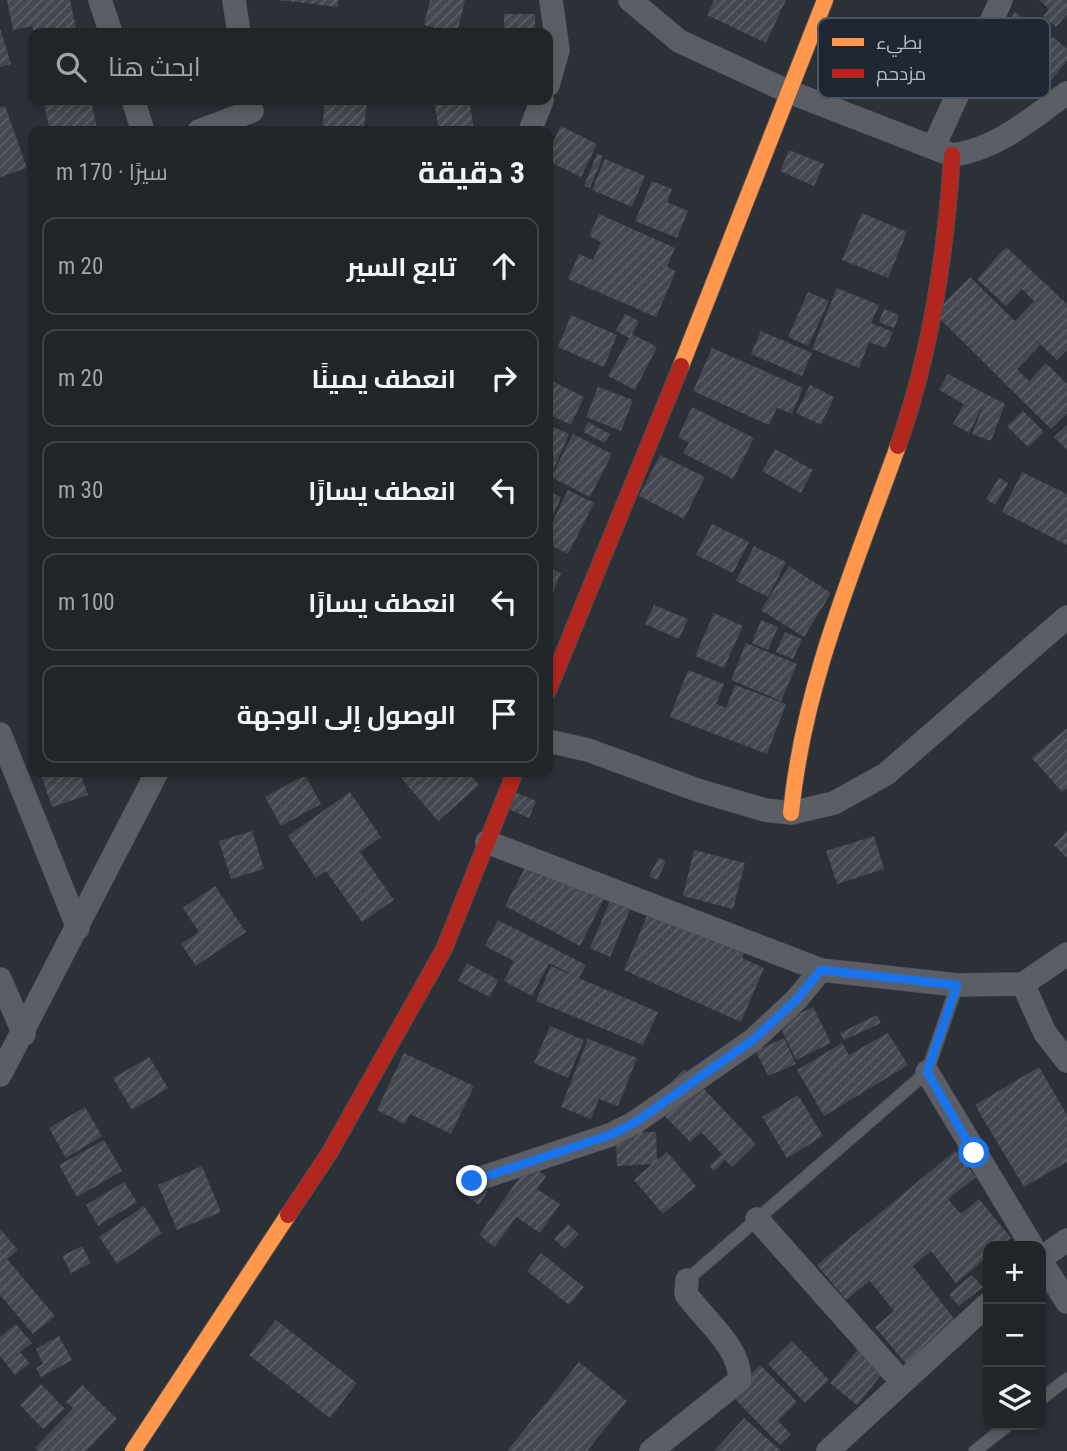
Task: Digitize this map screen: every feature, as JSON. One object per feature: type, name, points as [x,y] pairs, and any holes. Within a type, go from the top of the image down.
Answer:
[{"type":"main road","points":[[553,679],[648,450],[825,0]]},
{"type":"main road","points":[[791,813],[795,769],[806,711],[823,654],[907,421],[918,379],[947,239],[943,150]]},
{"type":"main road","points":[[133,1451],[330,1152],[444,950],[513,777]]},
{"type":"street","points":[[100,0],[109,28]]},
{"type":"street","points":[[234,0],[238,28]]},
{"type":"street","points":[[551,0],[558,50],[553,68]]},
{"type":"street","points":[[630,0],[679,41],[787,91],[943,150],[965,153],[1003,137],[1067,93]]},
{"type":"street","points":[[993,18],[1000,0]]},
{"type":"street","points":[[943,150],[963,98]]},
{"type":"street","points":[[135,105],[141,126]]},
{"type":"street","points":[[532,126],[540,105]]},
{"type":"street","points":[[215,126],[252,114]]},
{"type":"street","points":[[553,742],[588,750],[744,806],[791,813],[834,803],[886,774],[1067,617]]},
{"type":"street","points":[[0,734],[78,928]]},
{"type":"street","points":[[0,1075],[24,1034],[154,777]]},
{"type":"street","points":[[487,842],[821,970],[957,985],[1023,984],[1067,954]]},
{"type":"street","points":[[472,1181],[610,1135],[634,1123],[753,1040],[796,1000],[821,970]]},
{"type":"street","points":[[0,979],[24,1034]]},
{"type":"street","points":[[1023,984],[1045,1033],[1067,1061]]},
{"type":"street","points":[[927,1072],[1029,1241]]},
{"type":"street","points":[[757,1219],[902,1382]]},
{"type":"street","points":[[1046,1255],[1067,1240]]},
{"type":"street","points":[[1046,1267],[1067,1303]]},
{"type":"street","points":[[651,1451],[740,1380],[740,1368],[729,1345],[686,1294],[687,1280]]},
{"type":"street","points":[[828,1451],[983,1309]]},
{"type":"lane","points":[[687,1280],[927,1072],[957,985]]},
{"type":"lane","points":[[1046,1395],[1067,1379]]},
{"type":"lane","points":[[975,1451],[1002,1430]]},
{"type":"building","points":[[7,0],[70,0],[76,28],[32,26],[13,30]]},
{"type":"building","points":[[278,0],[338,0],[338,7]]},
{"type":"building","points":[[430,0],[465,0],[458,28],[424,25]]},
{"type":"building","points":[[714,0],[786,0],[766,43],[707,15]]},
{"type":"building","points":[[1039,0],[1067,0],[1067,14],[1056,27],[1050,22],[1050,18],[1043,16],[1049,9]]},
{"type":"building","points":[[1015,12],[1024,18],[1011,18]]},
{"type":"building","points":[[504,14],[535,14],[535,28],[504,28]]},
{"type":"building","points":[[0,28],[11,64],[0,67]]},
{"type":"building","points":[[1053,37],[1067,49],[1067,61],[1050,82],[1050,40]]},
{"type":"building","points":[[44,105],[92,105],[97,126],[49,126]]},
{"type":"building","points":[[325,105],[367,105],[364,126],[322,126]]},
{"type":"building","points":[[435,105],[470,105],[473,126],[438,126]]},
{"type":"building","points":[[5,106],[27,168],[0,177],[0,107]]},
{"type":"building","points":[[561,126],[597,144],[581,177],[553,163],[553,142]]},
{"type":"building","points":[[789,150],[824,164],[814,186],[780,171]]},
{"type":"building","points":[[597,154],[603,156],[590,188],[584,186]]},
{"type":"building","points":[[605,159],[645,176],[632,207],[592,190]]},
{"type":"building","points":[[652,181],[672,189],[667,202],[688,211],[677,238],[635,221]]},
{"type":"building","points":[[862,213],[907,232],[888,278],[842,260]]},
{"type":"building","points":[[599,214],[675,248],[667,267],[676,271],[656,317],[568,279],[579,254],[593,260],[601,242],[589,236]]},
{"type":"building","points":[[1006,247],[1067,304],[1067,350],[1057,360],[1025,330],[1040,345],[1017,369],[1029,381],[1046,363],[1067,384],[1067,413],[1051,429],[934,313],[970,277],[1015,321],[1034,301],[1022,289],[1006,306],[977,279]]},
{"type":"building","points":[[837,288],[879,305],[871,323],[893,332],[886,348],[869,342],[859,368],[812,349]]},
{"type":"building","points":[[808,292],[829,301],[808,346],[788,337]]},
{"type":"building","points":[[884,309],[899,315],[894,328],[879,322]]},
{"type":"building","points":[[625,314],[639,321],[632,334],[657,347],[635,390],[608,376],[629,338],[616,331]]},
{"type":"building","points":[[571,315],[617,335],[604,367],[558,347]]},
{"type":"building","points":[[761,331],[812,353],[802,376],[751,354]]},
{"type":"building","points":[[712,348],[803,388],[792,414],[777,408],[769,425],[693,391]]},
{"type":"building","points":[[948,374],[1005,404],[991,441],[972,434],[985,401],[969,433],[953,424],[964,404],[939,390]]},
{"type":"building","points":[[553,382],[584,397],[571,425],[553,416]]},
{"type":"building","points":[[810,385],[834,397],[821,425],[796,413]]},
{"type":"building","points":[[598,387],[633,400],[621,431],[586,417]]},
{"type":"building","points":[[692,407],[754,438],[733,479],[683,453],[689,443],[678,437]]},
{"type":"building","points":[[1023,411],[1044,432],[1028,447],[1007,426]]},
{"type":"building","points":[[588,422],[610,434],[605,443],[583,432]]},
{"type":"building","points":[[1067,425],[1067,450],[1054,437]]},
{"type":"building","points":[[553,427],[569,434],[553,470]]},
{"type":"building","points":[[573,434],[612,454],[590,497],[553,478]]},
{"type":"building","points":[[775,449],[813,470],[801,493],[762,471]]},
{"type":"building","points":[[660,455],[705,477],[684,519],[639,496]]},
{"type":"building","points":[[1022,472],[1067,494],[1067,545],[1002,512]]},
{"type":"building","points":[[999,478],[1008,483],[995,505],[986,499]]},
{"type":"building","points":[[568,490],[594,503],[568,554],[553,546],[553,521]]},
{"type":"building","points":[[553,493],[561,497],[553,516]]},
{"type":"building","points":[[712,524],[749,542],[733,573],[696,555]]},
{"type":"building","points":[[754,546],[786,562],[768,597],[736,581]]},
{"type":"building","points":[[789,566],[831,593],[804,637],[761,610]]},
{"type":"building","points":[[553,569],[561,573],[553,593]]},
{"type":"building","points":[[654,605],[688,619],[679,639],[645,624]]},
{"type":"building","points":[[714,613],[743,626],[724,668],[695,656]]},
{"type":"building","points":[[761,620],[778,627],[768,650],[752,643]]},
{"type":"building","points":[[785,632],[802,639],[793,659],[776,652]]},
{"type":"building","points":[[746,643],[797,664],[781,701],[731,680]]},
{"type":"building","points":[[688,670],[724,684],[716,704],[726,708],[735,685],[786,704],[767,754],[670,717]]},
{"type":"building","points":[[1067,728],[1067,788],[1062,792],[1032,758]]},
{"type":"building","points":[[42,777],[82,777],[88,795],[52,807]]},
{"type":"building","points":[[306,777],[321,804],[281,826],[265,797]]},
{"type":"building","points":[[400,777],[472,777],[479,785],[438,821]]},
{"type":"building","points":[[350,792],[381,837],[360,852],[394,900],[362,922],[326,871],[316,878],[288,836]]},
{"type":"building","points":[[515,792],[536,801],[529,818],[508,809]]},
{"type":"building","points":[[252,831],[264,869],[231,879],[219,841]]},
{"type":"building","points":[[1067,831],[1067,858],[1054,845]]},
{"type":"building","points":[[874,836],[884,869],[837,884],[826,851]]},
{"type":"building","points":[[694,850],[745,863],[733,909],[683,896]]},
{"type":"building","points":[[659,857],[666,862],[657,880],[649,876]]},
{"type":"building","points":[[529,860],[604,899],[580,946],[505,906]]},
{"type":"building","points":[[215,886],[246,932],[196,966],[181,944],[199,932],[183,908]]},
{"type":"building","points":[[612,896],[632,905],[610,957],[590,948]]},
{"type":"building","points":[[650,909],[745,951],[742,958],[764,968],[741,1022],[624,970]]},
{"type":"building","points":[[498,920],[586,965],[579,978],[549,963],[532,996],[504,981],[514,961],[485,946]]},
{"type":"building","points":[[467,963],[498,980],[490,997],[458,981]]},
{"type":"building","points":[[551,966],[658,1012],[643,1045],[536,1001]]},
{"type":"building","points":[[813,1007],[831,1043],[796,1060],[779,1024]]},
{"type":"building","points":[[877,1015],[881,1023],[844,1040],[840,1033]]},
{"type":"building","points":[[550,1026],[584,1040],[568,1078],[534,1063]]},
{"type":"building","points":[[888,1033],[908,1065],[824,1116],[797,1070],[842,1043],[849,1055]]},
{"type":"building","points":[[784,1038],[796,1064],[768,1076],[756,1051]]},
{"type":"building","points":[[588,1039],[637,1058],[618,1106],[599,1099],[591,1119],[561,1107]]},
{"type":"building","points":[[404,1053],[474,1086],[451,1134],[410,1114],[405,1124],[377,1110]]},
{"type":"building","points":[[149,1057],[168,1088],[132,1110],[113,1078]]},
{"type":"building","points":[[1039,1067],[1067,1115],[1067,1162],[1024,1187],[975,1105]]},
{"type":"building","points":[[685,1069],[756,1144],[732,1167],[725,1160],[714,1171],[709,1166],[722,1154],[701,1132],[690,1142],[651,1102]]},
{"type":"building","points":[[798,1095],[823,1136],[787,1158],[762,1117]]},
{"type":"building","points":[[85,1107],[102,1136],[66,1158],[49,1128]]},
{"type":"building","points":[[656,1132],[657,1160],[667,1152],[696,1186],[663,1214],[634,1180],[652,1164],[617,1166],[616,1133]]},
{"type":"building","points":[[104,1140],[122,1171],[77,1197],[59,1165]]},
{"type":"building","points":[[955,1151],[976,1177],[948,1199],[961,1214],[979,1199],[1011,1238],[1007,1241],[983,1241],[983,1260],[956,1283],[931,1251],[913,1266],[963,1330],[913,1372],[875,1327],[894,1311],[870,1281],[846,1300],[817,1265]]},
{"type":"building","points":[[529,1164],[546,1176],[537,1189],[560,1204],[540,1233],[516,1217],[495,1247],[479,1235]]},
{"type":"building","points":[[202,1166],[221,1212],[177,1230],[158,1185]]},
{"type":"building","points":[[474,1181],[488,1191],[479,1205],[465,1195]]},
{"type":"building","points":[[124,1182],[137,1202],[98,1226],[86,1205]]},
{"type":"building","points":[[144,1206],[162,1233],[117,1264],[99,1237]]},
{"type":"building","points":[[568,1224],[579,1234],[565,1249],[554,1239]]},
{"type":"building","points":[[0,1229],[18,1250],[7,1259],[55,1316],[33,1334],[0,1295]]},
{"type":"building","points":[[82,1246],[91,1263],[71,1273],[62,1256]]},
{"type":"building","points":[[541,1253],[584,1287],[569,1305],[527,1271]]},
{"type":"building","points":[[972,1275],[983,1287],[959,1306],[949,1294]]},
{"type":"building","points":[[276,1320],[357,1383],[330,1418],[249,1355]]},
{"type":"building","points":[[16,1324],[32,1343],[20,1352],[30,1363],[15,1375],[0,1356],[0,1337]]},
{"type":"building","points":[[59,1336],[72,1360],[41,1377],[36,1368],[43,1364],[36,1349]]},
{"type":"building","points":[[792,1341],[829,1380],[805,1403],[768,1364]]},
{"type":"building","points":[[860,1347],[886,1369],[857,1405],[830,1383]]},
{"type":"building","points":[[579,1362],[627,1401],[587,1451],[507,1451]]},
{"type":"building","points":[[760,1365],[797,1402],[778,1421],[791,1434],[780,1445],[731,1395]]},
{"type":"building","points":[[41,1384],[65,1409],[43,1429],[20,1405]]},
{"type":"building","points":[[82,1385],[117,1419],[86,1451],[38,1451],[35,1448],[73,1408],[66,1402]]},
{"type":"building","points":[[744,1418],[781,1451],[714,1451]]},
{"type":"traffic: slow","points":[[681,366],[825,0]]},
{"type":"traffic: slow","points":[[791,813],[797,765],[819,672],[848,581],[898,446]]},
{"type":"traffic: slow","points":[[133,1451],[288,1215]]},
{"type":"traffic: jam","points":[[898,446],[920,375],[935,302],[946,229],[952,155]]},
{"type":"traffic: jam","points":[[553,679],[681,366]]},
{"type":"traffic: jam","points":[[288,1215],[330,1152],[444,949],[513,777]]},
{"type":"route","points":[[472,1181],[610,1135],[634,1123],[753,1040],[796,1000],[821,970],[957,985],[927,1072],[974,1153]]}]
